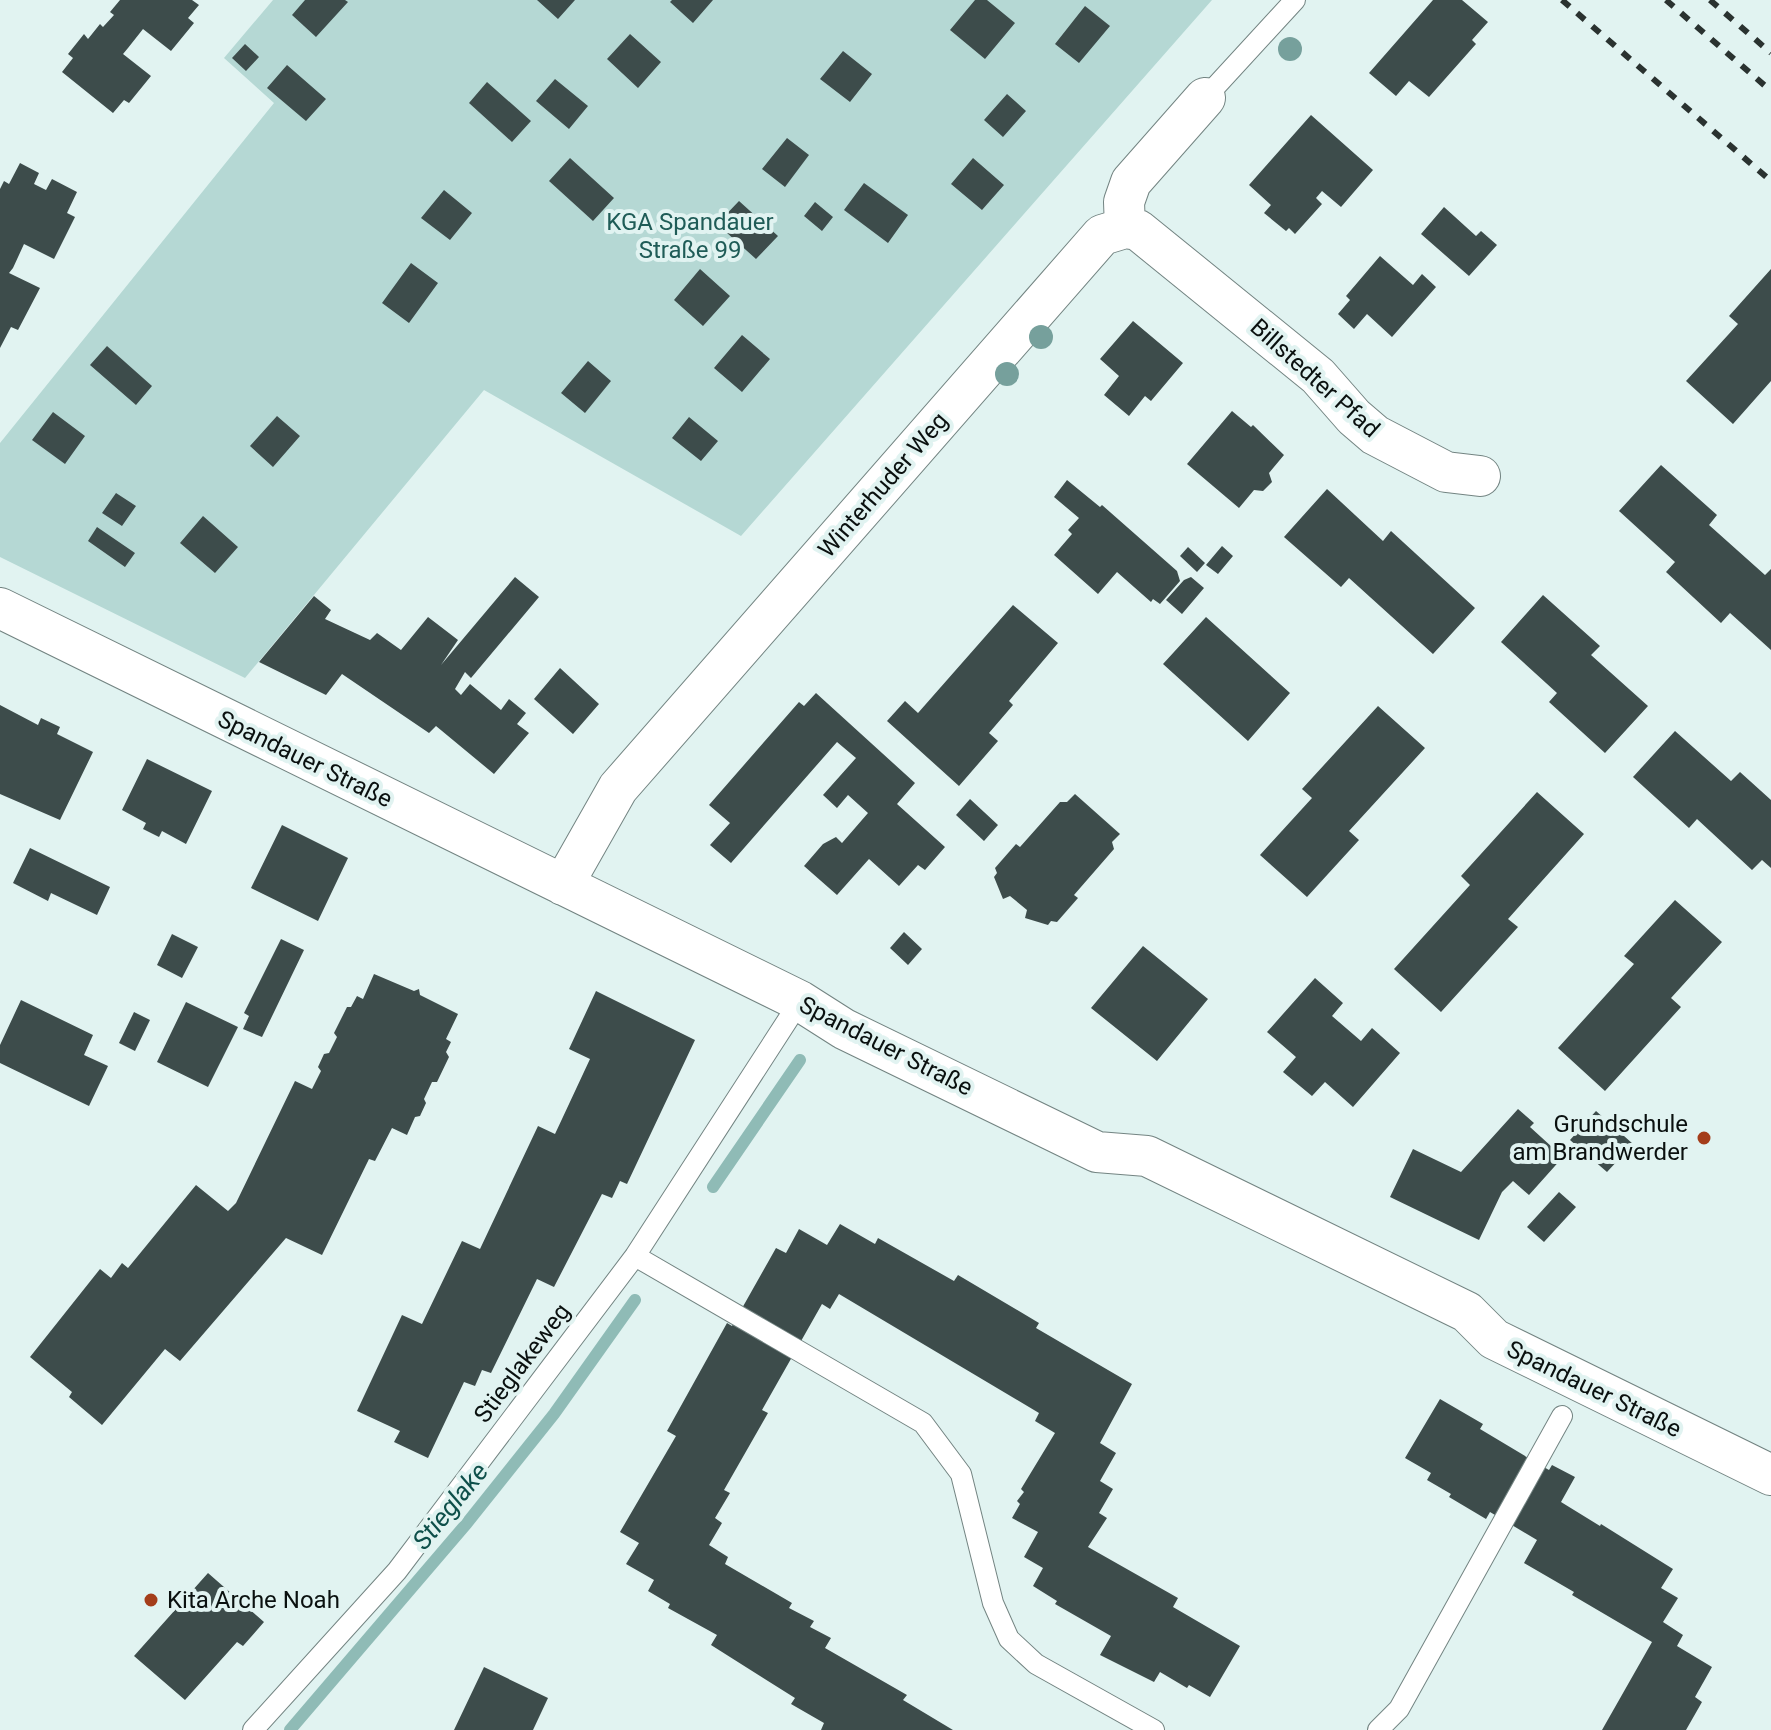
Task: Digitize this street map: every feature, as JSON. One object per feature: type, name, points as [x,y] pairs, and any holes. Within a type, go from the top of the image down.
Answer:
[{"type":"street","points":[[1125,228],[1124,202],[1131,182],[1205,98]]},
{"type":"street","name":"Billstedter Pfad","points":[[1125,228],[1138,230],[1151,239],[1318,376],[1354,417],[1375,435],[1446,472],[1480,476]]},
{"type":"street","name":"Winterhuder Weg","points":[[563,885],[618,788],[1102,235],[1125,228]]},
{"type":"street","name":"Spandauer Straße","points":[[0,608],[800,1001],[844,1029],[1097,1152],[1147,1156],[1455,1306],[1467,1312],[1494,1339],[1771,1475]]},
{"type":"lane","points":[[1205,98],[1295,0]]},
{"type":"lane","name":"Stieglakeweg","points":[[253,1730],[397,1571],[635,1256],[800,1001]]},
{"type":"lane","points":[[635,1256],[923,1423],[961,1474],[993,1603],[1009,1639],[1036,1664],[1154,1730]]},
{"type":"lane","points":[[1378,1730],[1399,1709],[1562,1416]]},
{"type":"green space","name":"KGA Spandauer Straße 99","points":[[273,0],[1212,0],[741,536],[484,390],[245,678],[0,557],[0,443],[274,103],[224,58]]},
{"type":"building","points":[[120,0],[192,0],[199,5],[188,18],[194,23],[171,51],[143,29],[123,54],[151,76],[129,103],[124,100],[113,113],[62,72],[73,58],[68,54],[84,34],[88,39],[100,24],[103,27],[114,15],[110,12]]},
{"type":"building","points":[[305,0],[348,2],[316,37],[292,15]]},
{"type":"building","points":[[537,0],[575,0],[558,19]]},
{"type":"building","points":[[713,0],[693,23],[670,2]]},
{"type":"building","points":[[975,0],[987,0],[1015,23],[985,59],[950,30]]},
{"type":"building","points":[[1433,0],[1462,0],[1488,22],[1472,40],[1476,44],[1429,97],[1409,81],[1396,96],[1369,73]]},
{"type":"building","points":[[1085,6],[1110,26],[1079,63],[1055,44]]},
{"type":"building","points":[[630,34],[661,62],[638,88],[607,59]]},
{"type":"building","points":[[245,44],[259,57],[246,71],[232,58]]},
{"type":"building","points":[[843,51],[872,74],[850,102],[820,79]]},
{"type":"building","points":[[287,65],[326,99],[306,121],[267,88]]},
{"type":"building","points":[[555,79],[588,106],[569,129],[536,101]]},
{"type":"building","points":[[487,82],[531,121],[512,142],[469,103]]},
{"type":"building","points":[[1007,94],[1026,111],[1003,137],[984,120]]},
{"type":"building","points":[[1311,115],[1373,170],[1341,207],[1322,191],[1316,198],[1322,204],[1295,234],[1289,228],[1286,231],[1264,213],[1271,205],[1249,185]]},
{"type":"building","points":[[787,138],[809,155],[785,187],[762,169]]},
{"type":"building","points":[[570,158],[614,198],[593,221],[549,181]]},
{"type":"building","points":[[973,158],[1004,185],[982,210],[951,184]]},
{"type":"building","points":[[20,163],[39,173],[34,184],[46,190],[52,179],[77,192],[67,213],[75,217],[54,259],[24,244],[9,273],[40,288],[18,330],[11,327],[0,348],[0,189],[4,181],[9,184]]},
{"type":"building","points":[[864,183],[908,215],[888,243],[844,210]]},
{"type":"building","points":[[444,190],[472,213],[450,240],[421,218]]},
{"type":"building","points":[[739,201],[778,236],[756,259],[717,224]]},
{"type":"building","points":[[815,202],[833,217],[822,231],[804,216]]},
{"type":"building","points":[[1444,207],[1476,236],[1481,231],[1497,245],[1469,276],[1421,234]]},
{"type":"building","points":[[1380,256],[1413,285],[1422,274],[1436,287],[1392,337],[1367,314],[1354,329],[1338,314],[1350,300],[1346,296]]},
{"type":"building","points":[[411,263],[438,283],[409,323],[382,303]]},
{"type":"building","points":[[700,269],[730,296],[703,326],[674,300]]},
{"type":"building","points":[[1771,269],[1771,381],[1733,424],[1686,381],[1738,324],[1729,316]]},
{"type":"building","points":[[1133,321],[1183,363],[1151,401],[1145,396],[1129,416],[1104,395],[1119,376],[1100,359]]},
{"type":"building","points":[[742,335],[770,359],[742,392],[714,368]]},
{"type":"building","points":[[107,346],[152,386],[136,405],[90,365]]},
{"type":"building","points":[[588,361],[611,381],[585,413],[561,393]]},
{"type":"building","points":[[1232,411],[1251,427],[1253,425],[1284,455],[1269,473],[1272,482],[1263,491],[1254,490],[1239,508],[1187,464]]},
{"type":"building","points":[[53,412],[85,436],[65,464],[32,440]]},
{"type":"building","points":[[277,416],[300,436],[273,467],[250,446]]},
{"type":"building","points":[[689,417],[718,441],[701,461],[672,438]]},
{"type":"building","points":[[1661,465],[1717,515],[1709,525],[1765,575],[1771,569],[1771,650],[1730,613],[1721,623],[1666,572],[1675,562],[1619,511]]},
{"type":"building","points":[[1067,480],[1100,507],[1102,505],[1177,571],[1180,581],[1160,604],[1153,599],[1151,602],[1117,572],[1098,594],[1054,555],[1072,534],[1068,530],[1079,518],[1054,497]]},
{"type":"building","points":[[1327,489],[1383,541],[1391,531],[1475,608],[1433,654],[1349,578],[1341,587],[1284,537]]},
{"type":"building","points":[[116,493],[136,506],[122,526],[102,513]]},
{"type":"building","points":[[203,516],[238,547],[215,573],[180,543]]},
{"type":"building","points":[[97,527],[135,553],[125,567],[88,541]]},
{"type":"building","points":[[1222,546],[1233,556],[1218,574],[1206,565]]},
{"type":"building","points":[[1188,547],[1205,563],[1197,572],[1180,556]]},
{"type":"building","points":[[515,577],[539,597],[471,678],[465,672],[455,689],[461,695],[470,684],[501,710],[509,699],[526,713],[517,724],[529,733],[494,774],[436,726],[429,733],[342,674],[326,695],[259,662],[314,596],[331,610],[325,619],[370,640],[377,633],[401,650],[428,617],[458,640],[441,665]]},
{"type":"building","points":[[1191,577],[1204,588],[1182,614],[1166,600],[1184,580]]},
{"type":"building","points":[[1543,595],[1600,646],[1591,655],[1648,706],[1605,753],[1549,702],[1557,693],[1501,642]]},
{"type":"building","points":[[1013,605],[1058,643],[1009,701],[1013,705],[989,733],[998,741],[959,786],[887,721],[905,701],[918,713]]},
{"type":"building","points":[[1206,617],[1290,693],[1248,741],[1163,664]]},
{"type":"building","points":[[560,668],[599,704],[573,734],[534,699]]},
{"type":"building","points":[[816,693],[915,783],[897,804],[945,847],[925,870],[918,865],[899,886],[869,859],[837,895],[804,866],[823,844],[836,837],[842,843],[868,813],[848,795],[837,808],[823,795],[856,758],[837,742],[731,863],[710,845],[730,823],[709,805],[799,702],[804,706]]},
{"type":"building","points":[[0,705],[38,725],[41,718],[60,727],[57,734],[93,752],[60,820],[0,794]]},
{"type":"building","points":[[1378,706],[1425,748],[1349,831],[1359,840],[1307,897],[1260,855],[1312,798],[1302,789]]},
{"type":"building","points":[[1675,731],[1731,781],[1740,772],[1771,800],[1771,868],[1762,860],[1752,870],[1697,819],[1689,828],[1633,777]]},
{"type":"building","points":[[147,759],[212,791],[186,844],[162,831],[159,837],[143,829],[146,823],[122,810]]},
{"type":"building","points":[[1537,792],[1584,834],[1508,919],[1518,927],[1441,1012],[1394,969],[1470,885],[1461,876]]},
{"type":"building","points":[[1075,794],[1120,834],[1112,842],[1114,849],[1074,895],[1078,898],[1057,922],[1051,921],[1048,925],[1025,918],[1027,910],[1010,896],[1003,899],[994,877],[997,873],[995,868],[1016,844],[1020,847],[1060,802],[1067,802]]},
{"type":"building","points":[[970,799],[998,825],[984,841],[956,815]]},
{"type":"building","points":[[282,825],[348,858],[318,921],[251,888]]},
{"type":"building","points":[[30,848],[110,887],[97,915],[51,893],[48,901],[13,883]]},
{"type":"building","points":[[1675,900],[1722,942],[1671,998],[1681,1007],[1605,1091],[1558,1048],[1634,964],[1624,956]]},
{"type":"building","points":[[904,932],[922,949],[908,965],[890,948]]},
{"type":"building","points":[[172,934],[198,947],[182,978],[157,965]]},
{"type":"building","points":[[281,939],[304,950],[262,1037],[243,1029],[249,1016],[244,1013]]},
{"type":"building","points":[[1143,946],[1208,999],[1157,1061],[1091,1008]]},
{"type":"building","points":[[374,974],[414,991],[419,989],[420,995],[458,1014],[446,1039],[451,1042],[446,1052],[449,1057],[437,1082],[432,1082],[420,1116],[415,1117],[407,1135],[392,1128],[375,1161],[369,1159],[322,1255],[286,1238],[180,1361],[165,1349],[102,1425],[69,1397],[72,1392],[30,1357],[100,1269],[111,1278],[122,1263],[128,1268],[196,1185],[228,1211],[236,1203],[295,1081],[312,1089],[321,1071],[318,1067],[337,1037],[334,1033],[347,1007],[351,1007],[357,996],[363,999]]},
{"type":"building","points":[[1315,978],[1343,1003],[1332,1016],[1361,1041],[1372,1028],[1400,1053],[1353,1107],[1325,1082],[1312,1096],[1283,1072],[1296,1057],[1267,1032]]},
{"type":"building","points":[[596,991],[695,1040],[627,1184],[620,1181],[612,1198],[602,1194],[554,1287],[537,1279],[491,1373],[482,1370],[475,1386],[464,1382],[428,1458],[394,1442],[400,1431],[357,1411],[402,1315],[422,1324],[462,1241],[480,1249],[538,1126],[555,1134],[590,1059],[569,1049]]},
{"type":"building","points":[[21,1000],[93,1035],[84,1055],[108,1066],[89,1106],[0,1063],[0,1045]]},
{"type":"building","points":[[186,1002],[238,1027],[208,1087],[157,1062]]},
{"type":"building","points":[[134,1012],[150,1020],[135,1051],[119,1043]]},
{"type":"building","points":[[1518,1109],[1534,1123],[1530,1127],[1563,1157],[1529,1195],[1513,1181],[1502,1192],[1479,1240],[1390,1197],[1413,1149],[1461,1172]]},
{"type":"building","points":[[1596,1111],[1633,1144],[1607,1172],[1570,1140]]},
{"type":"building","points":[[1559,1192],[1576,1207],[1544,1242],[1527,1227]]},
{"type":"building","points":[[840,1224],[875,1244],[878,1238],[954,1281],[958,1275],[1039,1323],[1036,1328],[1132,1384],[1100,1443],[1116,1453],[1100,1481],[1113,1489],[1099,1513],[1107,1518],[1088,1547],[1178,1598],[1173,1607],[1240,1646],[1210,1697],[1160,1672],[1154,1682],[1100,1655],[1111,1636],[1055,1604],[1057,1601],[1033,1586],[1043,1568],[1024,1557],[1038,1532],[1012,1518],[1020,1504],[1017,1501],[1024,1492],[1021,1489],[1055,1433],[1035,1421],[1039,1413],[839,1294],[830,1309],[822,1304],[762,1410],[768,1413],[724,1490],[730,1493],[715,1518],[722,1523],[709,1545],[728,1557],[725,1564],[792,1603],[789,1608],[814,1621],[810,1627],[831,1638],[825,1648],[907,1695],[903,1700],[953,1730],[821,1730],[824,1723],[791,1704],[795,1698],[711,1645],[717,1635],[668,1608],[670,1604],[648,1591],[654,1580],[626,1564],[639,1543],[620,1532],[676,1436],[667,1431],[727,1323],[732,1326],[776,1248],[786,1253],[799,1229],[827,1245]]},
{"type":"building","points":[[1440,1399],[1483,1424],[1480,1429],[1535,1462],[1549,1470],[1552,1465],[1575,1477],[1561,1502],[1673,1569],[1661,1588],[1678,1598],[1663,1622],[1683,1635],[1677,1646],[1712,1667],[1695,1697],[1702,1702],[1686,1730],[1602,1730],[1652,1642],[1524,1563],[1537,1540],[1490,1512],[1486,1519],[1449,1497],[1451,1494],[1427,1480],[1431,1473],[1405,1458]]},
{"type":"building","points":[[208,1573],[264,1622],[243,1646],[237,1642],[185,1700],[134,1656]]},
{"type":"building","points":[[484,1667],[548,1698],[533,1730],[454,1730]]},
{"type":"waterway","name":"Stieglake","points":[[713,1187],[800,1060]]},
{"type":"waterway","name":"Stieglake","points":[[290,1730],[467,1523],[554,1414],[635,1300]]},
{"type":"railway","points":[[1562,0],[1771,181]]},
{"type":"railway","points":[[1666,0],[1771,91]]},
{"type":"railway","points":[[1710,0],[1771,53]]},
{"type":"place","name":"Grundschule am Brandwerder","points":[[1704,1138]]},
{"type":"place","name":"Kita Arche Noah","points":[[151,1600]]}]
